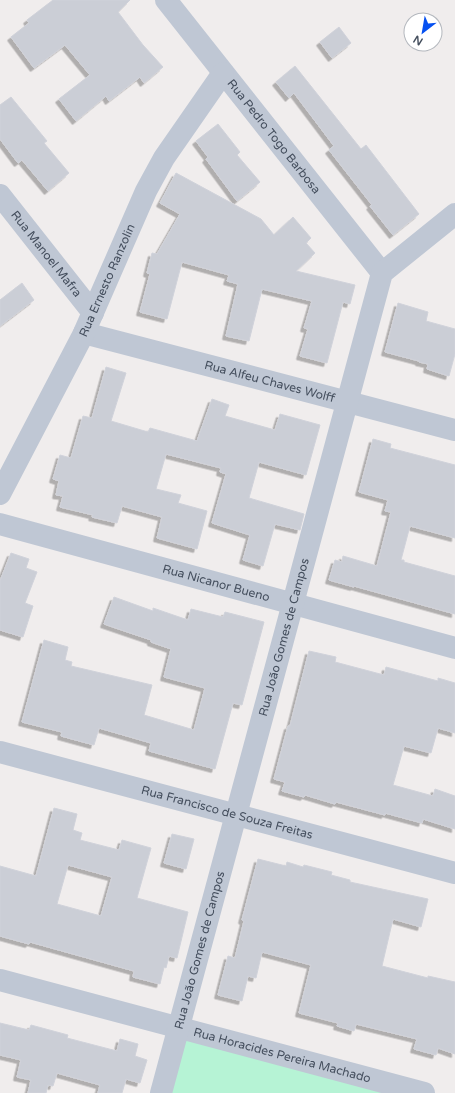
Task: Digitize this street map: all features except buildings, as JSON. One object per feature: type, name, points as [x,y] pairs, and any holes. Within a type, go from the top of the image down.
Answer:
[{"type":"street","name":"Rua Pedro Togo Barbosa","points":[[166,0],[382,272]]},
{"type":"street","name":"Rua Ernesto Ranzolin","points":[[0,494],[84,333],[146,191],[164,158],[223,73]]},
{"type":"street","name":"Rua Manoel Mafra","points":[[0,195],[93,313]]},
{"type":"street","points":[[382,272],[455,214]]},
{"type":"street","name":"Rua João Gomes de Campos","points":[[161,1093],[382,272]]},
{"type":"street","name":"Rua Alfeu Chaves Wolff","points":[[84,333],[455,430]]},
{"type":"street","name":"Rua Nicanor Bueno","points":[[0,524],[455,648]]},
{"type":"street","name":"Rua Francisco de Souza Freitas","points":[[0,752],[455,873]]},
{"type":"street","name":"Rua Horacides Pereira Machado","points":[[0,980],[424,1093]]},
{"type":"green space","points":[[178,1027],[424,1093],[161,1093]]}]
